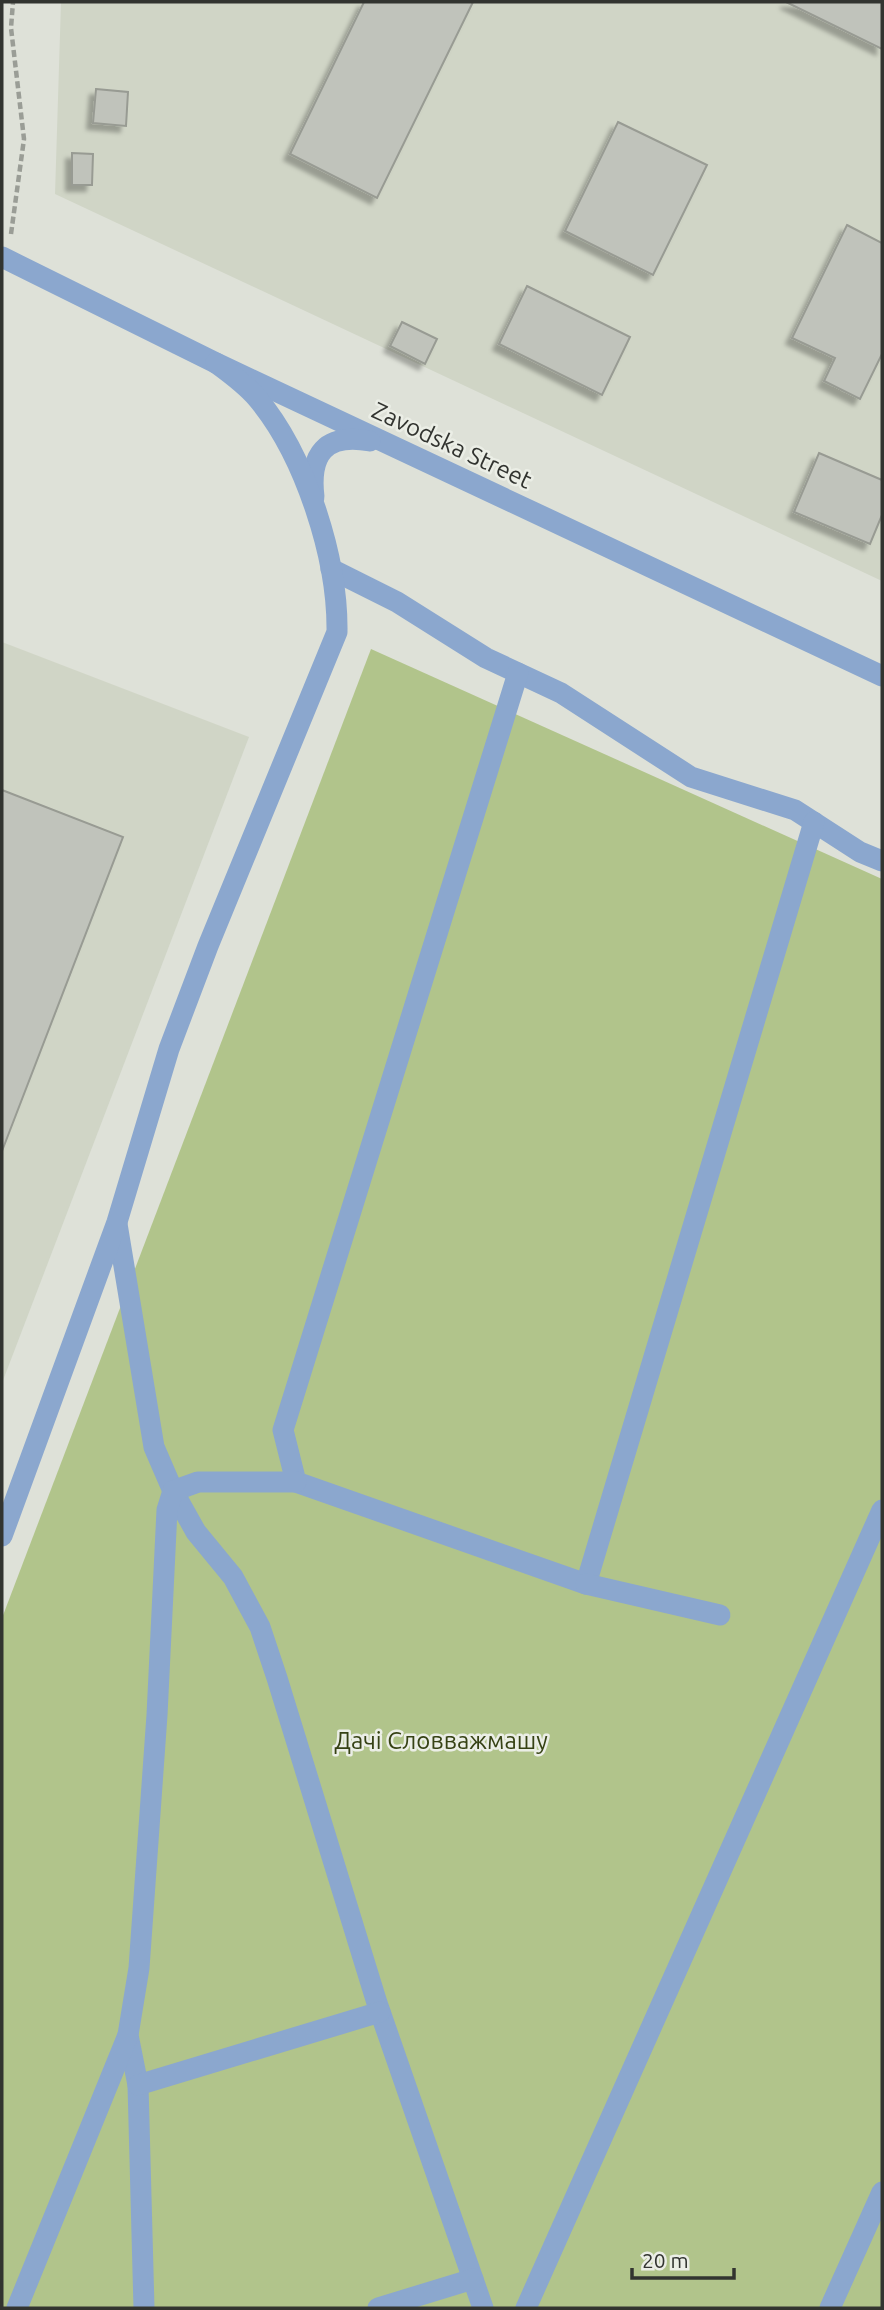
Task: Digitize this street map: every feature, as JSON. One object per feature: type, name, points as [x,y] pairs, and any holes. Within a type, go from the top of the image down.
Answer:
[{"type":"street","name":"Zavodska Street","points":[[5,259],[216,363],[882,676]]},
{"type":"street","points":[[216,363],[257,398],[275,424],[292,455],[318,520]]},
{"type":"street","points":[[2,1536],[117,1222],[169,1049],[338,632],[338,611],[331,569],[313,494],[316,459],[323,448],[332,442],[356,438],[404,452]]},
{"type":"street","points":[[331,569],[397,602],[486,657],[561,693],[691,777],[794,810],[860,852],[882,861]]},
{"type":"street","points":[[296,1482],[283,1430],[518,673]]},
{"type":"street","points":[[586,1584],[814,822]]},
{"type":"street","points":[[117,1222],[154,1447],[173,1491],[196,1532],[233,1577],[260,1627],[380,2012],[483,2308]]},
{"type":"street","points":[[173,1491],[198,1482],[296,1482],[586,1584],[720,1615]]},
{"type":"street","points":[[17,2308],[128,2035],[139,1968],[157,1715],[167,1510],[173,1491]]},
{"type":"street","points":[[526,2308],[882,1510]]},
{"type":"street","points":[[138,2085],[380,2012]]},
{"type":"street","points":[[128,2035],[138,2085],[144,2308]]},
{"type":"street","points":[[831,2308],[882,2192]]},
{"type":"street","points":[[378,2308],[473,2279]]},
{"type":"path","points":[[5,259],[24,139],[11,28],[13,2]]},
{"type":"shaded area","points":[[61,2],[882,2],[882,581],[55,194]]},
{"type":"shaded area","points":[[2,642],[249,737],[2,1383]]},
{"type":"green space","name":"Дачі Словважмашу","points":[[371,649],[882,879],[882,2308],[2,2308],[2,1618]]},
{"type":"building","points":[[364,2],[473,2],[377,198],[290,154]]},
{"type":"building","points":[[786,2],[882,2],[882,49]]},
{"type":"building","points":[[96,89],[128,92],[126,126],[93,123]]},
{"type":"building","points":[[618,122],[707,165],[653,275],[565,231]]},
{"type":"building","points":[[72,153],[93,154],[92,185],[72,185]]},
{"type":"building","points":[[847,225],[882,243],[882,354],[860,399],[824,381],[835,358],[792,338]]},
{"type":"building","points":[[527,286],[630,337],[602,395],[499,344]]},
{"type":"building","points":[[402,322],[437,339],[425,364],[390,346]]},
{"type":"building","points":[[819,453],[882,480],[882,515],[870,544],[794,512]]},
{"type":"building","points":[[2,790],[123,837],[2,1151]]}]
